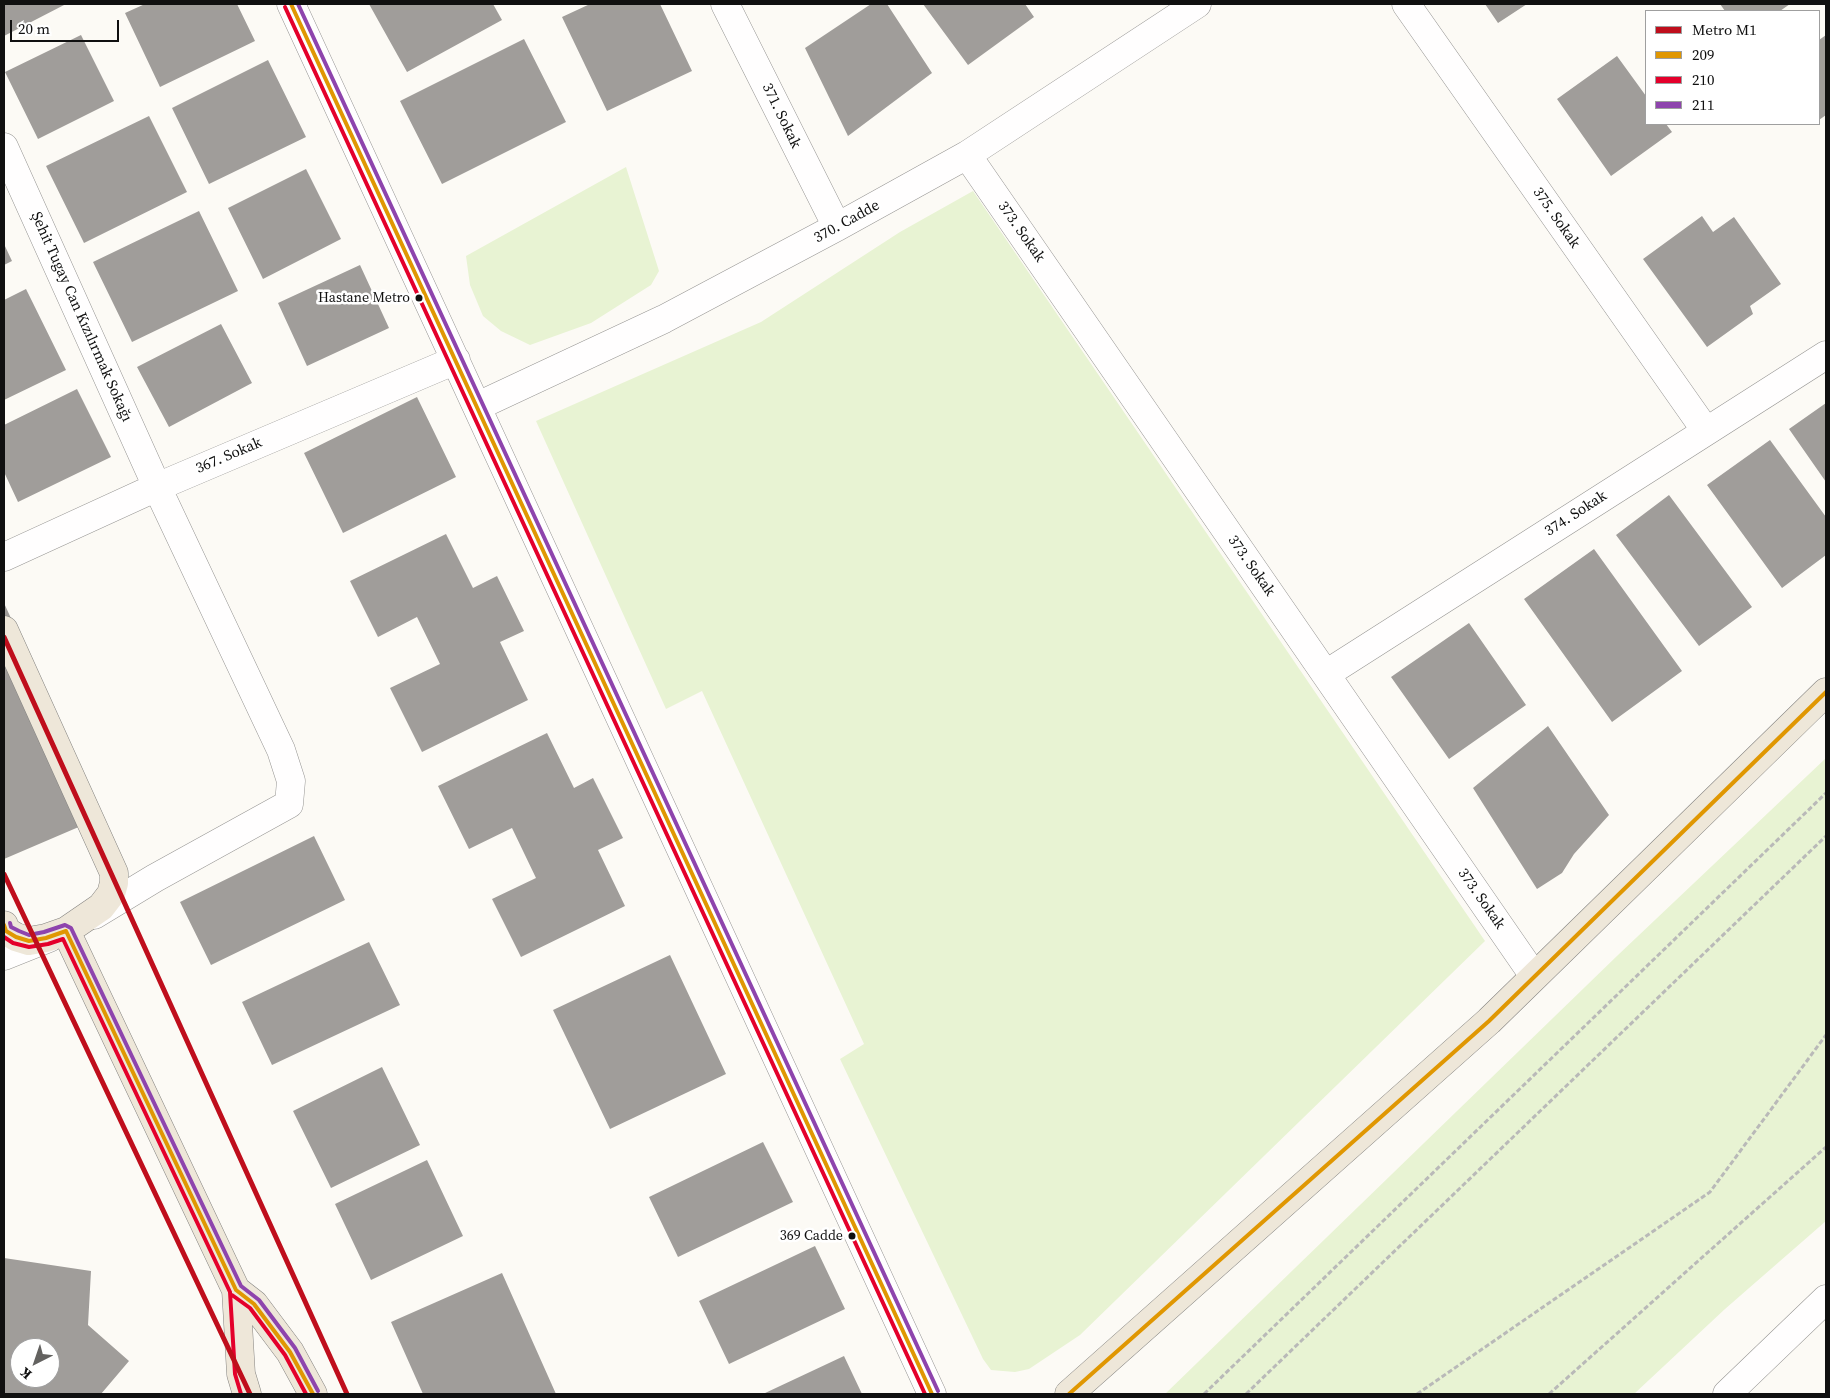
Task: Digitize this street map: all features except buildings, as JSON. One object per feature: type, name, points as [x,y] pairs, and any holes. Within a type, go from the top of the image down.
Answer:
[{"type":"main road","points":[[4,630],[114,873],[111,894],[102,907],[66,931],[46,938],[29,941],[16,937],[6,931],[4,925]]},
{"type":"main road","points":[[1069,1394],[1481,1028],[1826,692]]},
{"type":"main road","points":[[66,931],[236,1290],[241,1374],[247,1394]]},
{"type":"main road","points":[[236,1290],[254,1304],[290,1352],[312,1394]]},
{"type":"street","points":[[291,4],[932,1394]]},
{"type":"street","name":"371. Sokak","points":[[726,4],[837,228]]},
{"type":"street","name":"370. Cadde","points":[[478,406],[664,319],[837,228],[967,155],[1197,4]]},
{"type":"street","name":"375. Sokak","points":[[1406,4],[1706,431]]},
{"type":"street","name":"Şehit Tugay Can Kızılırmak Sokağı","points":[[4,147],[157,487],[281,750],[291,781],[289,804],[155,878],[66,931]]},
{"type":"street","name":"373. Sokak","points":[[967,155],[1534,976]]},
{"type":"street","name":"374. Sokak","points":[[1326,674],[1826,355]]},
{"type":"street","name":"367. Sokak","points":[[4,557],[157,487],[456,360]]},
{"type":"street","points":[[4,956],[66,931]]},
{"type":"street","points":[[1727,1394],[1826,1299]]},
{"type":"path","points":[[1204,1394],[1826,793]]},
{"type":"path","points":[[1246,1394],[1826,836]]},
{"type":"path","points":[[1417,1394],[1710,1192],[1826,1035]]},
{"type":"path","points":[[1549,1394],[1826,1147]]},
{"type":"green space","points":[[626,167],[659,271],[651,285],[591,323],[530,345],[501,331],[483,316],[470,285],[466,256]]},
{"type":"green space","points":[[973,191],[1485,941],[1080,1335],[1029,1369],[1015,1372],[991,1370],[983,1359],[840,1059],[864,1044],[702,691],[666,709],[536,421],[761,322],[900,232]]},
{"type":"green space","points":[[1826,758],[1826,1221],[1725,1309],[1634,1394],[1165,1394],[1618,955]]},
{"type":"metro line","name":"M1","points":[[4,637],[347,1394]]},
{"type":"metro line","name":"M1","points":[[4,874],[250,1394]]},
{"type":"transit line","name":"209","points":[[291,4],[932,1394]]},
{"type":"transit line","name":"211","points":[[298,4],[938,1391]]},
{"type":"transit line","name":"210","points":[[285,7],[925,1394]]},
{"type":"transit line","name":"209","points":[[1069,1394],[1489,1021],[1826,692]]},
{"type":"transit line","name":"211","points":[[10,923],[11,927],[29,935],[65,925],[71,928],[241,1286],[259,1300],[295,1348],[318,1391]]},
{"type":"transit line","name":"209","points":[[4,925],[6,931],[16,937],[29,941],[46,938],[66,931],[236,1290],[254,1304],[290,1352],[313,1394]]},
{"type":"transit line","name":"210","points":[[4,937],[13,943],[29,947],[63,939],[230,1292],[235,1374],[241,1394]]},
{"type":"transit line","name":"210","points":[[232,1295],[250,1308],[285,1355],[306,1394]]},
{"type":"place","name":"Hastane Metro","points":[[419,298]]},
{"type":"place","name":"369 Cadde","points":[[852,1236]]}]
